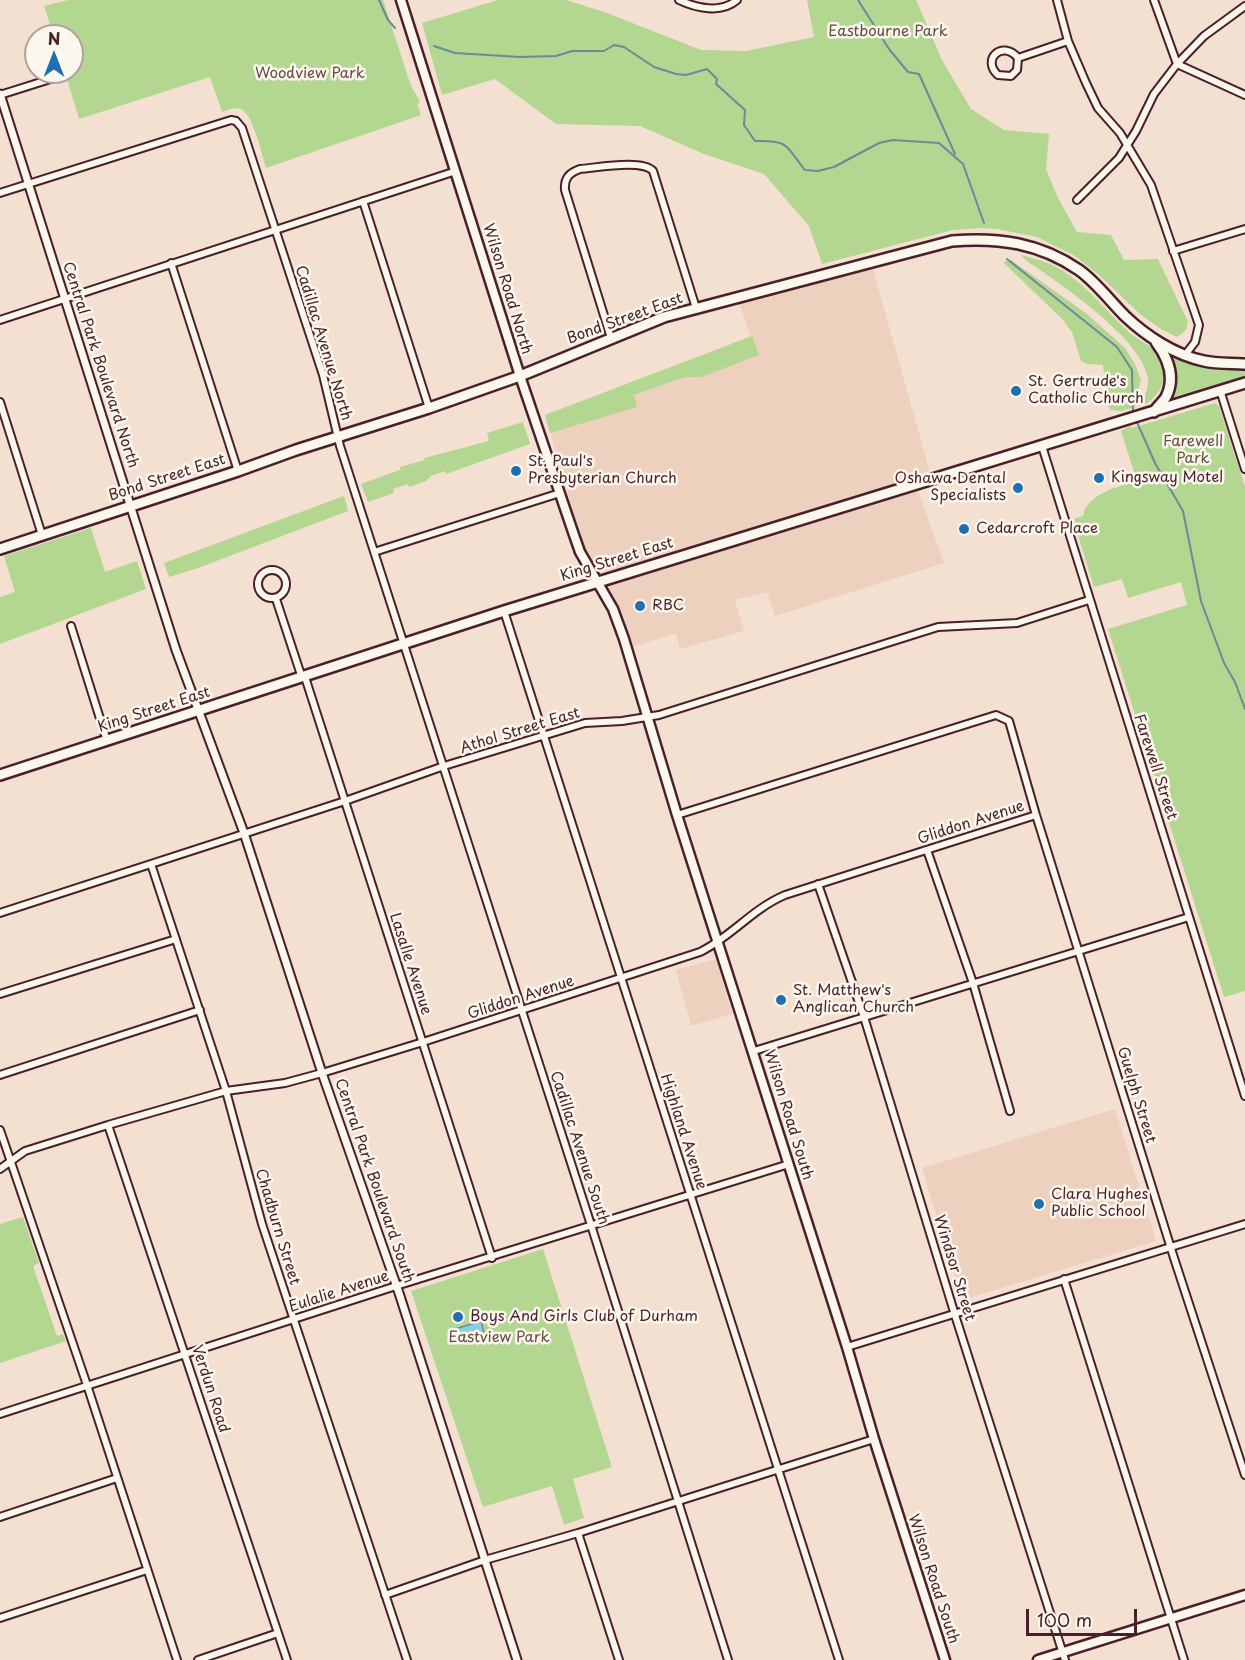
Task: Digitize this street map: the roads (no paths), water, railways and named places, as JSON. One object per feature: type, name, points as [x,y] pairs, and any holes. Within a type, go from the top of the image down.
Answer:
[{"type":"main road","name":"Wilson Road North","points":[[401,0],[520,376],[580,552],[598,581]]},
{"type":"main road","name":"Bond Street East","points":[[0,549],[338,436],[429,408],[520,376],[664,317],[952,241],[993,240],[1033,247],[1080,271],[1127,318],[1154,339],[1185,355],[1206,362],[1245,364]]},
{"type":"main road","points":[[1150,413],[1166,396],[1170,380],[1170,365],[1166,355],[1154,339]]},
{"type":"main road","name":"King Street East","points":[[0,775],[598,581],[1245,383]]},
{"type":"main road","name":"Wilson Road South","points":[[598,581],[620,628],[677,815],[847,1347],[873,1439],[945,1660]]},
{"type":"main road","points":[[1038,1660],[1064,1656],[1171,1617],[1245,1595]]},
{"type":"street","points":[[679,0],[700,8],[722,8],[737,0]]},
{"type":"street","points":[[1057,0],[1068,41],[1098,108],[1120,133],[1150,185],[1199,325],[1195,342],[1185,355]]},
{"type":"street","points":[[1154,0],[1177,64],[1245,95]]},
{"type":"street","points":[[1077,200],[1119,158],[1155,93],[1177,64],[1204,36],[1245,6]]},
{"type":"street","points":[[1018,58],[1068,41]]},
{"type":"street","points":[[1010,51],[1018,58],[1017,70],[1011,76],[1002,77],[992,69],[992,60],[997,52],[1010,51]]},
{"type":"street","points":[[0,94],[33,84]]},
{"type":"street","name":"Central Park Boulevard North","points":[[0,94],[176,650],[199,712]]},
{"type":"street","name":"Cadillac Avenue North","points":[[0,193],[231,120],[239,124],[323,375],[338,436],[403,644]]},
{"type":"street","points":[[612,338],[565,190],[566,178],[571,172],[580,169],[640,165],[653,171],[696,308]]},
{"type":"street","points":[[0,320],[456,171]]},
{"type":"street","points":[[363,201],[429,408]]},
{"type":"street","points":[[1173,251],[1245,229]]},
{"type":"street","points":[[171,263],[238,471]]},
{"type":"street","points":[[1220,390],[1245,469]]},
{"type":"street","points":[[0,402],[42,535]]},
{"type":"street","name":"Farewell Street","points":[[1042,446],[1245,1096]]},
{"type":"street","points":[[374,552],[560,493]]},
{"type":"street","points":[[268,570],[276,571],[285,578],[285,588],[276,599],[267,598],[258,590],[259,577],[268,570]]},
{"type":"street","name":"Lasalle Avenue","points":[[276,599],[345,801],[492,1258]]},
{"type":"street","name":"Athol Street East","points":[[0,913],[544,735],[594,721],[622,721],[658,715],[938,627],[1017,623],[1089,600]]},
{"type":"street","name":"Highland Avenue","points":[[504,611],[839,1660]]},
{"type":"street","points":[[71,626],[107,741]]},
{"type":"street","name":"Cadillac Avenue South","points":[[403,644],[591,1225],[728,1660]]},
{"type":"street","name":"Central Park Boulevard South","points":[[199,712],[244,833],[322,1073],[396,1286],[517,1660]]},
{"type":"street","name":"Guelph Street","points":[[677,815],[996,715],[1008,721],[1171,1248],[1245,1475]]},
{"type":"street","name":"Gliddon Avenue","points":[[0,1169],[25,1151],[108,1125],[226,1091],[285,1083],[322,1073],[700,952],[718,942],[772,900],[1036,815]]},
{"type":"street","points":[[927,849],[973,983],[1010,1111]]},
{"type":"street","name":"Chadburn Street","points":[[151,864],[226,1091],[262,1224],[407,1660]]},
{"type":"street","name":"Windsor Street","points":[[818,884],[864,1017],[955,1315],[1064,1656]]},
{"type":"street","points":[[754,1051],[1189,917]]},
{"type":"street","points":[[0,994],[176,939]]},
{"type":"street","points":[[0,1075],[200,1010]]},
{"type":"street","name":"Verdun Road","points":[[108,1125],[287,1660]]},
{"type":"street","points":[[0,1130],[177,1660]]},
{"type":"street","name":"Eulalie Avenue","points":[[0,1414],[396,1286],[789,1164]]},
{"type":"street","points":[[847,1347],[1245,1224]]},
{"type":"street","points":[[1064,1279],[1184,1660]]},
{"type":"street","points":[[386,1595],[485,1560],[678,1502],[873,1439]]},
{"type":"street","points":[[0,1517],[117,1478]]},
{"type":"street","points":[[578,1533],[619,1660]]},
{"type":"street","points":[[0,1618],[147,1570]]},
{"type":"street","points":[[198,1660],[278,1633]]},
{"type":"water","points":[[481,1321],[484,1333],[456,1341],[452,1330]]},
{"type":"waterway","points":[[379,0],[388,20],[395,28]]},
{"type":"waterway","points":[[858,0],[889,49],[908,72],[919,74],[955,154]]},
{"type":"waterway","points":[[434,46],[455,53],[520,57],[556,56],[572,51],[604,51],[614,45],[624,47],[654,67],[676,74],[686,75],[707,69],[717,79],[716,84],[745,110],[744,125],[755,141],[780,143],[789,150],[805,170],[818,171],[834,167],[879,143],[893,140],[939,143],[963,164],[984,223]]},
{"type":"waterway","points":[[1007,259],[1117,347],[1132,370],[1133,415]]},
{"type":"waterway","points":[[1136,420],[1155,463],[1183,511],[1201,601],[1224,663],[1235,682],[1245,709]]},
{"type":"place","name":"St. Gertrude's Catholic Church","points":[[1016,391]]},
{"type":"place","name":"St. Paul's Presbyterian Church","points":[[516,471]]},
{"type":"place","name":"Kingsway Motel","points":[[1099,478]]},
{"type":"place","name":"Oshawa Dental Specialists","points":[[1018,488]]},
{"type":"place","name":"Cedarcroft Place","points":[[964,529]]},
{"type":"place","name":"RBC","points":[[640,606]]},
{"type":"place","name":"St. Matthew's Anglican Church","points":[[781,1000]]},
{"type":"place","name":"Clara Hughes Public School","points":[[1039,1204]]},
{"type":"place","name":"Boys And Girls Club of Durham","points":[[458,1317]]},
{"type":"park label","name":"Eastbourne Park","points":[[888,32]]},
{"type":"park label","name":"Woodview Park","points":[[310,74]]},
{"type":"park label","name":"Farewell Park","points":[[1193,450]]},
{"type":"park label","name":"Eastview Park","points":[[499,1338]]}]
